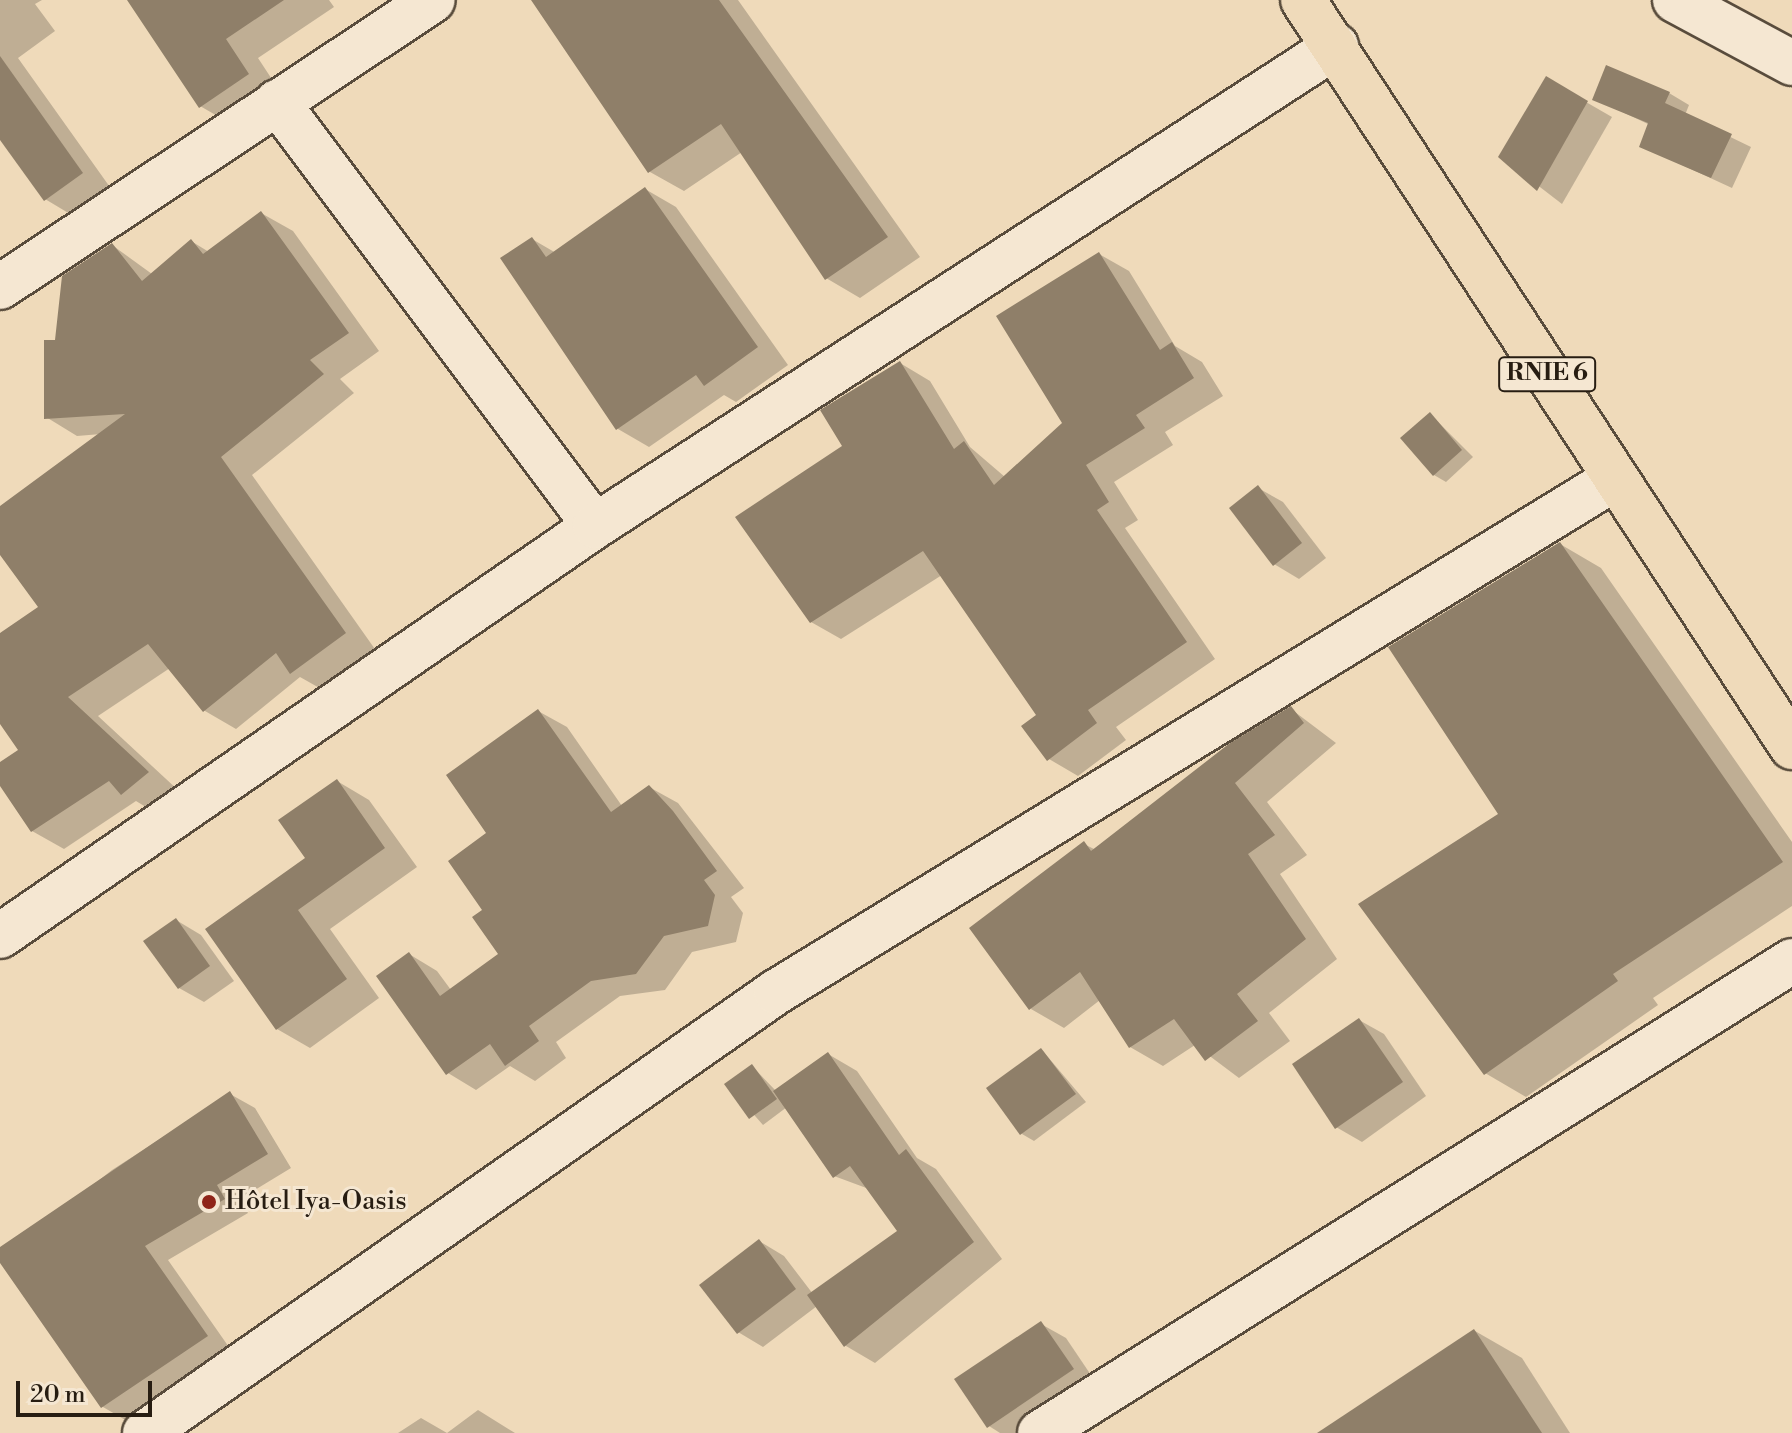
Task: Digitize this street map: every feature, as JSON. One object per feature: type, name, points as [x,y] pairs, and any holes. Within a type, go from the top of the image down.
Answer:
[{"type":"main road","name":"RNIE 6","points":[[1303,0],[1336,46],[1614,479],[1792,747]]},
{"type":"street","points":[[0,287],[433,0]]},
{"type":"street","points":[[1675,0],[1792,63]]},
{"type":"street","points":[[0,936],[595,526],[1336,46]]},
{"type":"street","points":[[277,102],[595,526]]},
{"type":"street","points":[[145,1433],[776,992],[1614,479]]},
{"type":"street","points":[[1040,1433],[1792,961]]},
{"type":"building","points":[[127,0],[284,0],[226,39],[249,74],[199,108]]},
{"type":"building","points":[[531,0],[719,0],[888,237],[825,280],[721,124],[648,173]]},
{"type":"building","points":[[0,56],[83,173],[44,201],[0,140]]},
{"type":"building","points":[[1606,65],[1670,92],[1665,103],[1732,134],[1711,178],[1639,147],[1648,123],[1592,100]]},
{"type":"building","points":[[1546,76],[1588,101],[1537,191],[1498,157]]},
{"type":"building","points":[[645,187],[758,347],[704,386],[696,375],[616,430],[500,258],[532,237],[546,257]]},
{"type":"building","points":[[261,211],[349,333],[310,360],[324,374],[221,457],[346,633],[290,674],[276,653],[203,712],[148,644],[68,697],[149,772],[121,795],[109,781],[31,832],[0,786],[0,762],[18,750],[0,724],[0,633],[38,607],[0,555],[0,506],[125,414],[44,419],[44,340],[55,340],[62,276],[112,243],[142,281],[191,239],[203,254]]},
{"type":"building","points":[[1099,252],[1160,350],[1172,342],[1194,378],[1136,415],[1145,428],[1086,465],[1109,502],[1097,510],[1187,642],[1088,710],[1097,723],[1047,761],[1021,726],[1036,715],[923,551],[810,623],[735,517],[842,446],[820,410],[900,361],[954,449],[964,441],[994,485],[1062,423],[996,316]]},
{"type":"building","points":[[1430,412],[1462,450],[1433,476],[1400,438]]},
{"type":"building","points":[[1258,485],[1302,543],[1273,566],[1229,508]]},
{"type":"building","points":[[1560,542],[1783,862],[1613,974],[1618,981],[1484,1075],[1358,904],[1498,814],[1388,647]]},
{"type":"building","points":[[1291,706],[1304,723],[1235,783],[1275,835],[1248,854],[1306,939],[1237,994],[1258,1021],[1205,1061],[1174,1019],[1129,1048],[1080,972],[1029,1010],[969,928],[1084,841],[1091,851],[1230,743]]},
{"type":"building","points":[[538,709],[611,812],[649,785],[673,811],[717,871],[704,880],[715,895],[708,926],[664,936],[636,974],[591,981],[529,1026],[539,1041],[505,1066],[490,1044],[446,1075],[376,976],[409,952],[440,996],[498,954],[472,917],[482,910],[448,861],[486,833],[446,775]]},
{"type":"building","points":[[337,779],[385,848],[298,910],[347,979],[276,1030],[205,929],[305,858],[278,820]]},
{"type":"building","points":[[176,918],[210,966],[178,989],[143,941]]},
{"type":"building","points":[[1359,1018],[1403,1082],[1335,1129],[1292,1064]]},
{"type":"building","points":[[1041,1048],[1076,1094],[1020,1135],[986,1088]]},
{"type":"building","points":[[828,1052],[899,1155],[906,1149],[974,1242],[844,1347],[807,1295],[897,1231],[850,1166],[833,1178],[773,1091]]},
{"type":"building","points":[[752,1064],[777,1099],[749,1119],[724,1084]]},
{"type":"building","points":[[230,1091],[268,1154],[217,1185],[225,1199],[145,1246],[208,1336],[101,1408],[0,1263],[0,1247]]},
{"type":"building","points":[[759,1239],[796,1289],[737,1334],[699,1285]]},
{"type":"building","points":[[1041,1321],[1074,1369],[987,1428],[954,1379]]},
{"type":"building","points":[[1474,1329],[1542,1433],[1317,1433]]},
{"type":"place","name":"Hôtel Iya-Oasis","points":[[209,1202]]}]
